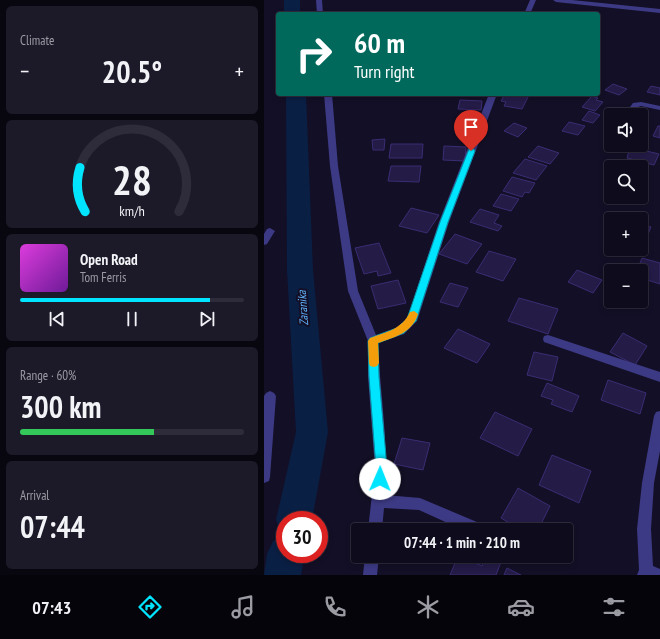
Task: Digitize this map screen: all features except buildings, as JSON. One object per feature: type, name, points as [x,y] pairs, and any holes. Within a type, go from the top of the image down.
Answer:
[{"type":"street","points":[[319,0],[320,12]]},
{"type":"street","points":[[528,12],[533,0]]},
{"type":"street","points":[[556,0],[660,11]]},
{"type":"street","points":[[328,96],[334,166],[353,291],[373,341],[374,377],[381,468],[376,523]]},
{"type":"street","points":[[373,341],[400,331],[412,321],[444,222],[492,96]]},
{"type":"street","points":[[634,108],[636,105],[641,104],[660,108]]},
{"type":"street","points":[[264,242],[270,231]]},
{"type":"street","points":[[548,339],[660,377]]},
{"type":"street","points":[[264,478],[270,396]]},
{"type":"street","points":[[649,573],[644,522],[648,483],[660,416]]},
{"type":"street","points":[[378,501],[420,504],[463,523]]},
{"type":"street","points":[[370,575],[371,563]]},
{"type":"waterway","name":"Zaranika","points":[[292,0],[292,12]]},
{"type":"waterway","name":"Zaranika","points":[[296,96],[300,270],[312,432],[296,511]]},
{"type":"waterway","name":"Zaranika","points":[[282,575],[284,563]]},
{"type":"slow traffic","points":[[374,363],[373,341],[400,331],[412,321],[414,314]]},
{"type":"route","points":[[380,479],[381,468],[374,377],[373,341],[400,331],[412,321],[428,268],[471,151]]}]
